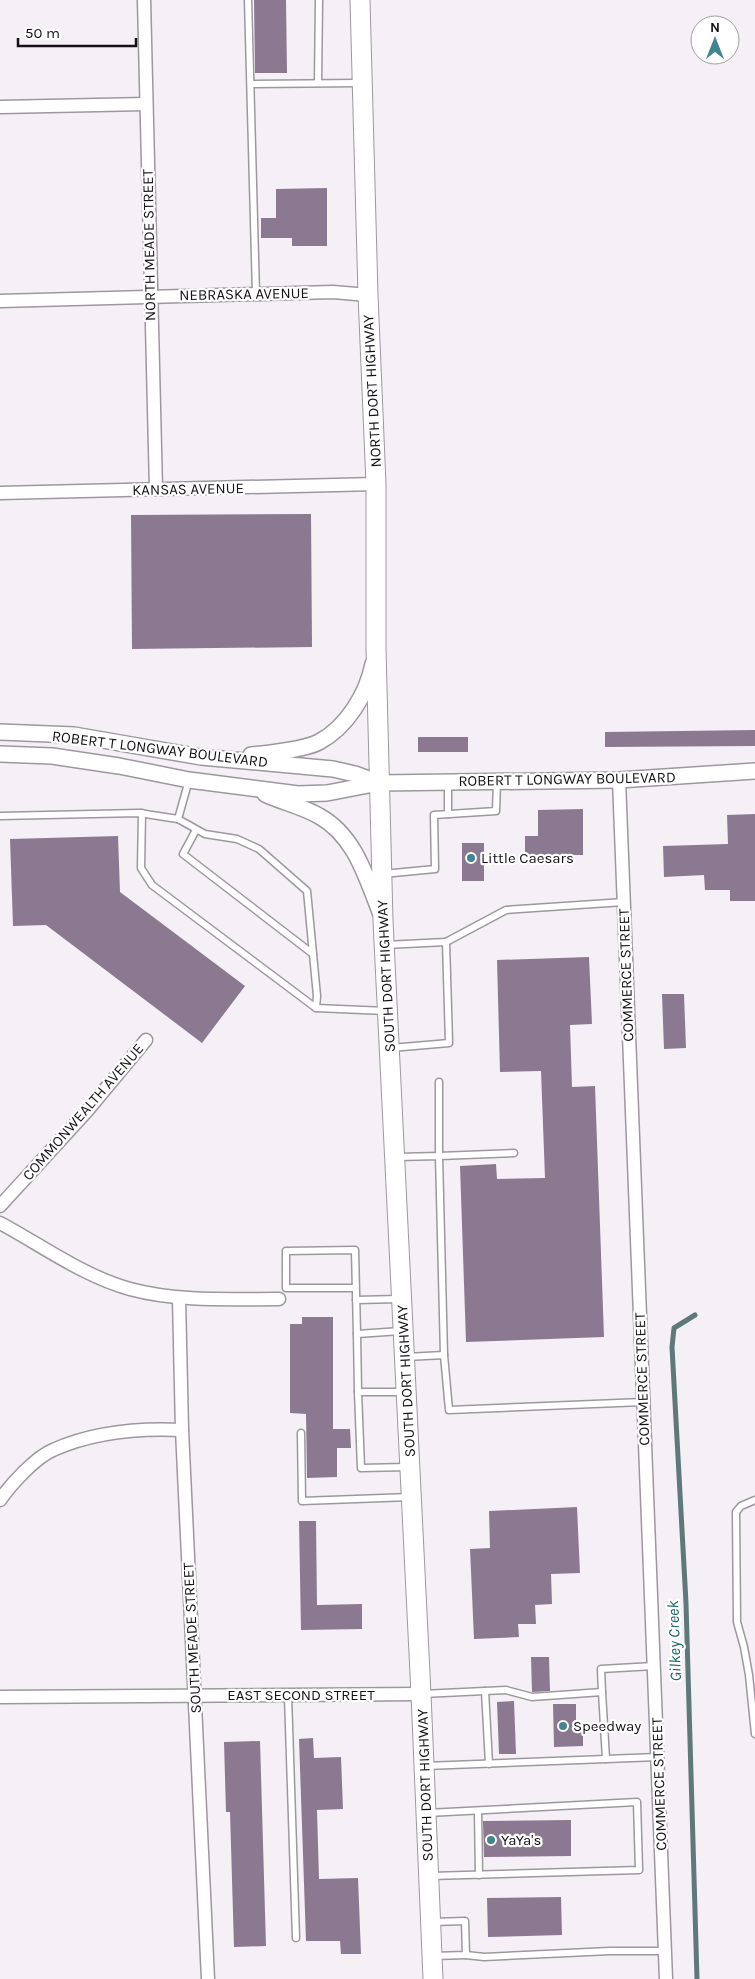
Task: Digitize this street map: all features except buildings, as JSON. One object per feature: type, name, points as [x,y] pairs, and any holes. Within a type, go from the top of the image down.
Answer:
[{"type":"main road","name":"NORTH DORT HIGHWAY","points":[[360,0],[368,295],[376,484],[378,783]]},
{"type":"main road","name":"SOUTH DORT HIGHWAY","points":[[378,783],[433,1979]]},
{"type":"street","name":"NORTH MEADE STREET","points":[[144,0],[156,489]]},
{"type":"street","points":[[0,107],[146,104]]},
{"type":"street","name":"NEBRASKA AVENUE","points":[[0,301],[333,292],[368,295]]},
{"type":"street","name":"KANSAS AVENUE","points":[[0,493],[376,484]]},
{"type":"street","points":[[201,757],[254,755],[318,743],[344,722],[352,710],[370,678],[376,648]]},
{"type":"street","name":"ROBERT T LONGWAY BOULEVARD","points":[[0,732],[74,735],[201,757],[333,770],[356,774],[378,783]]},
{"type":"street","name":"ROBERT T LONGWAY BOULEVARD","points":[[0,754],[52,756],[119,766],[189,780],[298,794],[327,793],[378,783],[619,780],[755,772]]},
{"type":"street","name":"COMMERCE STREET","points":[[619,780],[666,1979]]},
{"type":"street","points":[[254,789],[285,804],[318,815],[336,828],[350,844],[365,873],[383,920]]},
{"type":"street","name":"COMMONWEALTH AVENUE","points":[[0,1206],[87,1111],[146,1040]]},
{"type":"street","points":[[0,1223],[81,1270],[130,1289],[179,1298],[279,1299]]},
{"type":"street","name":"SOUTH MEADE STREET","points":[[179,1298],[182,1430],[208,1979]]},
{"type":"street","points":[[0,1500],[12,1482],[51,1450],[98,1434],[165,1429],[182,1430]]},
{"type":"street","name":"EAST SECOND STREET","points":[[0,1697],[421,1694]]},
{"type":"lane","points":[[248,0],[256,294]]},
{"type":"lane","points":[[318,83],[319,0]]},
{"type":"lane","points":[[251,84],[362,83]]},
{"type":"lane","points":[[178,819],[189,780]]},
{"type":"lane","points":[[382,874],[435,869],[434,815],[496,811],[497,781]]},
{"type":"lane","points":[[448,782],[448,814]]},
{"type":"lane","points":[[142,813],[141,868],[152,885],[316,1008],[388,1011]]},
{"type":"lane","points":[[0,816],[142,813],[178,819],[205,834],[237,839],[260,848],[308,892],[317,996],[316,1008]]},
{"type":"lane","points":[[196,830],[183,854],[313,954]]},
{"type":"lane","points":[[384,945],[446,942],[506,910],[624,902]]},
{"type":"lane","points":[[390,1048],[449,1043],[446,942]]},
{"type":"lane","points":[[439,1082],[444,1355],[449,1410],[643,1402]]},
{"type":"lane","points":[[395,1157],[514,1153]]},
{"type":"lane","points":[[356,1288],[286,1288],[286,1251],[355,1250],[361,1468],[410,1467]]},
{"type":"lane","points":[[356,1300],[402,1299]]},
{"type":"lane","points":[[357,1334],[404,1331]]},
{"type":"lane","points":[[405,1357],[444,1355]]},
{"type":"lane","points":[[358,1392],[406,1392]]},
{"type":"lane","points":[[301,1433],[302,1501],[412,1498]]},
{"type":"lane","points":[[755,1500],[741,1506],[736,1512],[737,1622],[753,1689],[755,1734]]},
{"type":"lane","points":[[606,1759],[601,1669],[654,1666]]},
{"type":"lane","points":[[421,1694],[506,1690],[532,1697],[602,1692]]},
{"type":"lane","points":[[485,1691],[489,1764]]},
{"type":"lane","points":[[288,1696],[296,1938]]},
{"type":"lane","points":[[424,1766],[658,1757]]},
{"type":"lane","points":[[426,1813],[637,1802],[639,1870],[429,1876]]},
{"type":"lane","points":[[478,1810],[479,1875]]},
{"type":"lane","points":[[431,1922],[465,1921],[466,1955]]},
{"type":"lane","points":[[432,1956],[466,1955],[484,1957],[610,1950],[665,1950]]},
{"type":"waterway","name":"Gilkey Creek","points":[[695,1315],[674,1328],[672,1347],[686,1603],[697,1979]]},
{"type":"place","name":"Little Caesars","points":[[471,858]]},
{"type":"place","name":"Speedway","points":[[563,1726]]},
{"type":"place","name":"YaYa's","points":[[491,1840]]}]
